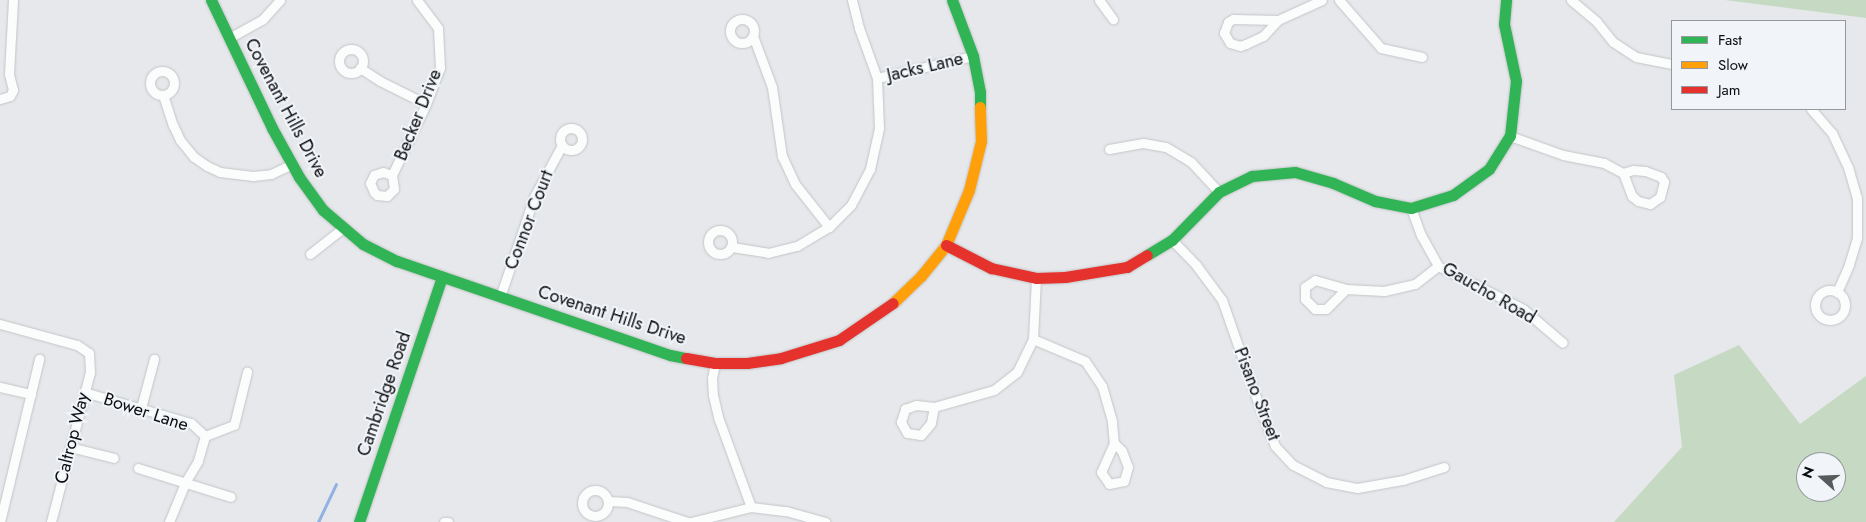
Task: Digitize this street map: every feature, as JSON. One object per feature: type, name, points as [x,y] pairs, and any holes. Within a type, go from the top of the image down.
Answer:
[{"type":"street","points":[[0,100],[10,96],[13,90],[10,74],[13,0]]},
{"type":"street","name":"Covenant Hills Drive","points":[[211,0],[292,164],[323,210],[363,244],[397,262],[670,355],[715,363],[747,363],[781,358],[839,340],[889,307],[921,276],[946,245],[969,190],[981,141],[980,92],[972,56],[959,14],[952,0]]},
{"type":"street","points":[[229,38],[262,20],[280,0]]},
{"type":"street","name":"Becker Drive","points":[[392,175],[426,104],[440,68],[438,28],[417,0]]},
{"type":"street","points":[[732,247],[768,253],[797,246],[829,227],[851,205],[870,169],[879,128],[877,78],[859,28],[852,0]]},
{"type":"street","points":[[1099,0],[1113,19]]},
{"type":"street","points":[[1278,20],[1233,18],[1228,22],[1224,34],[1230,43],[1240,46],[1246,44],[1263,36],[1278,20],[1322,0]]},
{"type":"street","points":[[1339,0],[1381,48],[1422,58]]},
{"type":"street","points":[[946,245],[991,268],[1036,278],[1065,277],[1127,267],[1172,240],[1219,192],[1252,176],[1295,172],[1333,183],[1375,201],[1411,208],[1453,195],[1489,169],[1510,136],[1516,81],[1504,24],[1506,0]]},
{"type":"street","points":[[1571,0],[1596,20],[1613,42],[1636,57],[1671,64]]},
{"type":"street","points":[[753,36],[772,87],[782,156],[795,184],[829,227]]},
{"type":"street","name":"Jacks Lane","points":[[877,78],[972,56]]},
{"type":"street","points":[[360,68],[380,81],[426,104]]},
{"type":"street","points":[[163,95],[173,125],[185,147],[207,166],[220,172],[252,176],[272,174],[292,164]]},
{"type":"street","points":[[1812,110],[1832,133],[1848,167],[1857,198],[1857,238],[1849,265],[1837,292]]},
{"type":"street","points":[[1510,136],[1563,156],[1604,163],[1623,173],[1632,196],[1638,201],[1650,204],[1660,197],[1664,182],[1661,177],[1645,171],[1633,170],[1623,173]]},
{"type":"street","points":[[1109,149],[1143,143],[1166,147],[1191,162],[1219,192]]},
{"type":"street","name":"Connor Court","points":[[500,297],[534,197],[562,145]]},
{"type":"street","name":"Gaucho Road","points":[[1411,208],[1421,235],[1438,266],[1523,309],[1564,343]]},
{"type":"street","points":[[310,254],[343,228]]},
{"type":"street","name":"Pisano Street","points":[[1172,240],[1196,265],[1222,300],[1258,403],[1276,446],[1292,465],[1326,482],[1357,488],[1403,480],[1444,468]]},
{"type":"street","points":[[1346,289],[1326,309],[1315,309],[1305,300],[1305,287],[1315,280],[1346,289],[1384,291],[1415,284],[1438,266]]},
{"type":"street","name":"Cambridge Road","points":[[359,522],[442,277]]},
{"type":"street","points":[[934,407],[994,390],[1018,372],[1033,339],[1036,278]]},
{"type":"street","name":"Caltrop Way","points":[[0,324],[77,345],[89,353],[90,372],[51,522]]},
{"type":"street","points":[[1033,339],[1085,360],[1102,386],[1112,422],[1114,443]]},
{"type":"street","points":[[0,522],[39,359]]},
{"type":"street","points":[[140,408],[154,359]]},
{"type":"street","points":[[715,363],[713,386],[718,417],[751,507]]},
{"type":"street","name":"Bower Lane","points":[[204,436],[234,425],[248,372]]},
{"type":"street","points":[[0,387],[31,394]]},
{"type":"street","name":"Bower Lane","points":[[84,392],[192,423],[204,436]]},
{"type":"street","name":"Bower Lane","points":[[170,522],[185,483],[198,461],[204,436]]},
{"type":"street","points":[[70,447],[114,458]]},
{"type":"street","points":[[138,468],[231,497]]},
{"type":"street","points":[[608,501],[627,502],[689,522],[751,507],[786,511],[825,522]]},
{"type":"green space","points":[[1725,0],[1866,0],[1866,18]]},
{"type":"green space","points":[[1739,345],[1800,424],[1866,376],[1866,522],[1614,522],[1682,447],[1674,375]]},
{"type":"waterway","points":[[318,522],[336,484]]},
{"type":"traffic: fast","points":[[211,0],[272,128],[299,177],[323,210],[363,244],[397,261],[670,355],[686,358]]},
{"type":"traffic: fast","points":[[952,0],[973,56],[980,92],[980,107]]},
{"type":"traffic: fast","points":[[1147,255],[1172,240],[1219,192],[1252,176],[1295,172],[1333,183],[1375,201],[1411,208],[1453,195],[1489,169],[1510,136],[1516,81],[1504,24],[1506,0]]},
{"type":"traffic: fast","points":[[359,522],[442,277]]},
{"type":"traffic: slow","points":[[893,303],[921,276],[946,245],[969,190],[981,141],[980,107]]},
{"type":"traffic: jam","points":[[946,245],[991,268],[1036,278],[1065,277],[1127,267],[1147,255]]},
{"type":"traffic: jam","points":[[686,358],[715,363],[747,363],[781,358],[839,340],[893,303]]}]
